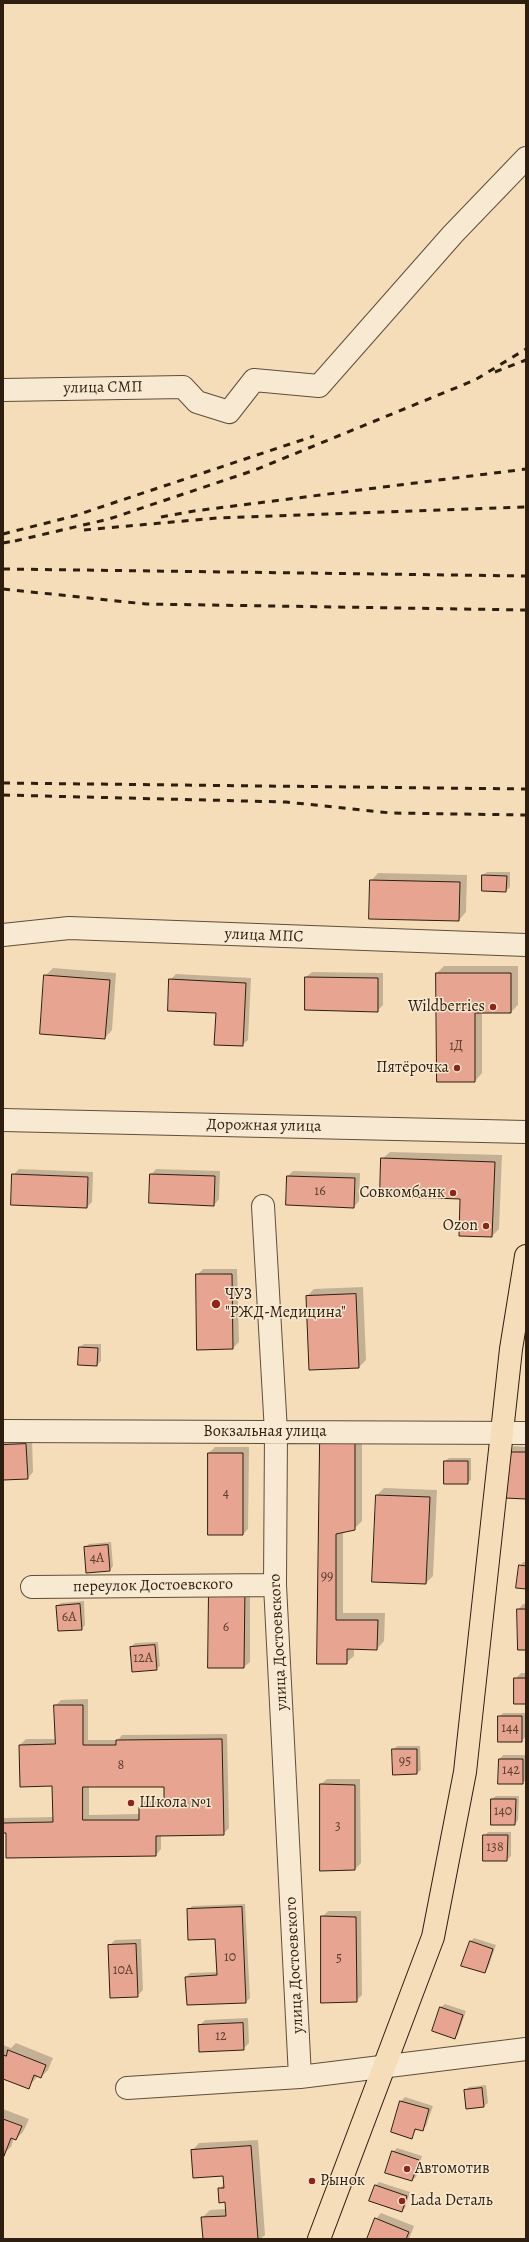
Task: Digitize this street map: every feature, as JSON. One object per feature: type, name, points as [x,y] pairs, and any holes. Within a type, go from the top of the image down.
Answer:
[{"type":"main road","points":[[319,2239],[433,1936],[465,1772],[501,1433],[511,1349],[526,1256]]},
{"type":"street","name":"улица СМП","points":[[3,390],[183,387],[197,402],[229,412],[254,380],[320,386],[452,234],[526,158]]},
{"type":"street","name":"улица МПС","points":[[3,935],[69,928],[526,946]]},
{"type":"street","name":"Дорожная улица","points":[[3,1120],[526,1132]]},
{"type":"street","name":"улица Достоевского","points":[[263,1206],[276,1432],[275,1584],[300,2077]]},
{"type":"street","name":"Вокзальная улица","points":[[3,1431],[526,1433]]},
{"type":"street","name":"переулок Достоевского","points":[[32,1587],[275,1584]]},
{"type":"street","points":[[127,2088],[300,2077],[384,2068],[526,2049]]},
{"type":"building","points":[[482,875],[507,876],[506,892],[482,891]]},
{"type":"building","points":[[370,880],[460,882],[459,921],[369,919]]},
{"type":"building","points":[[436,973],[511,973],[511,1013],[475,1013],[475,1082],[437,1082]]},
{"type":"building","points":[[44,975],[110,980],[105,1039],[40,1034]]},
{"type":"building","points":[[305,977],[378,978],[378,1012],[305,1010]]},
{"type":"building","points":[[169,979],[246,983],[243,1046],[214,1045],[216,1013],[168,1011]]},
{"type":"building","points":[[381,1158],[495,1162],[492,1237],[459,1236],[460,1199],[380,1196]]},
{"type":"building","points":[[12,1174],[88,1177],[87,1208],[11,1205]]},
{"type":"building","points":[[150,1174],[215,1176],[214,1206],[149,1203]]},
{"type":"building","points":[[287,1176],[355,1178],[354,1208],[286,1205]]},
{"type":"building","points":[[196,1274],[232,1274],[233,1349],[197,1350]]},
{"type":"building","points":[[356,1294],[359,1368],[309,1370],[306,1296]]},
{"type":"building","points":[[79,1347],[98,1348],[97,1366],[78,1365]]},
{"type":"building","points":[[320,1443],[355,1443],[355,1530],[336,1534],[336,1620],[378,1620],[377,1650],[347,1649],[347,1664],[317,1664]]},
{"type":"building","points":[[26,1444],[28,1479],[3,1480],[3,1445]]},
{"type":"building","points":[[507,1452],[526,1452],[526,1499],[505,1498]]},
{"type":"building","points":[[208,1453],[243,1453],[243,1535],[208,1535]]},
{"type":"building","points":[[444,1461],[468,1461],[468,1484],[444,1484]]},
{"type":"building","points":[[376,1495],[430,1497],[426,1584],[372,1582]]},
{"type":"building","points":[[108,1545],[110,1571],[86,1573],[84,1547]]},
{"type":"building","points":[[519,1565],[526,1566],[526,1589],[516,1588]]},
{"type":"building","points":[[209,1587],[245,1587],[244,1668],[208,1668]]},
{"type":"building","points":[[80,1604],[82,1630],[58,1631],[56,1606]]},
{"type":"building","points":[[517,1609],[526,1609],[526,1650],[518,1650]]},
{"type":"building","points":[[155,1645],[157,1670],[132,1672],[130,1647]]},
{"type":"building","points":[[514,1678],[526,1678],[526,1704],[514,1704]]},
{"type":"building","points":[[54,1705],[83,1705],[83,1745],[116,1745],[116,1740],[222,1739],[224,1835],[156,1836],[156,1856],[6,1858],[6,1833],[3,1833],[3,1823],[53,1822],[52,1786],[20,1787],[19,1745],[55,1744]],"holes":[[[83,1787],[164,1787],[164,1806],[139,1807],[139,1820],[83,1820]]]},
{"type":"building","points":[[498,1716],[522,1716],[522,1742],[498,1742]]},
{"type":"building","points":[[392,1749],[417,1749],[417,1774],[393,1775]]},
{"type":"building","points":[[499,1759],[523,1759],[523,1784],[498,1784]]},
{"type":"building","points":[[320,1784],[355,1785],[355,1870],[320,1871]]},
{"type":"building","points":[[491,1799],[516,1799],[515,1825],[491,1825]]},
{"type":"building","points":[[483,1835],[508,1835],[507,1861],[483,1861]]},
{"type":"building","points":[[242,1907],[246,2003],[187,2005],[185,1977],[217,1975],[215,1939],[188,1940],[187,1909]]},
{"type":"building","points":[[321,1916],[356,1917],[357,2002],[321,2003]]},
{"type":"building","points":[[470,1941],[493,1949],[485,1973],[461,1966]]},
{"type":"building","points":[[136,1944],[138,1997],[110,1998],[108,1945]]},
{"type":"building","points":[[440,2007],[463,2015],[455,2039],[432,2031]]},
{"type":"building","points":[[243,2023],[244,2050],[199,2052],[198,2025]]},
{"type":"building","points":[[8,2050],[46,2065],[41,2078],[34,2075],[29,2089],[3,2079],[3,2055],[6,2056]]},
{"type":"building","points":[[482,2088],[484,2107],[466,2109],[464,2090]]},
{"type":"building","points":[[400,2101],[429,2109],[423,2131],[415,2129],[412,2139],[391,2132]]},
{"type":"building","points":[[3,2119],[22,2126],[16,2140],[11,2138],[4,2156]]},
{"type":"building","points":[[251,2146],[258,2239],[203,2239],[201,2217],[226,2216],[225,2202],[219,2203],[218,2188],[224,2188],[223,2176],[193,2178],[191,2150]]},
{"type":"building","points":[[392,2151],[419,2160],[412,2181],[385,2173]]},
{"type":"building","points":[[375,2185],[407,2196],[402,2212],[369,2201]]},
{"type":"building","points":[[375,2218],[409,2232],[406,2239],[367,2239]]},
{"type":"railway","points":[[15,541],[109,519],[255,470],[475,380],[526,349]]},
{"type":"railway","points":[[495,372],[526,360]]},
{"type":"railway","points":[[3,534],[74,516],[314,436]]},
{"type":"railway","points":[[161,517],[194,511],[526,469]]},
{"type":"railway","points":[[84,530],[217,518],[526,507]]},
{"type":"railway","points":[[3,543],[19,540]]},
{"type":"railway","points":[[3,569],[526,576]]},
{"type":"railway","points":[[3,589],[146,604],[526,610]]},
{"type":"railway","points":[[3,783],[526,789]]},
{"type":"railway","points":[[3,795],[286,802],[391,813],[526,815]]},
{"type":"place","name":"Wildberries","points":[[493,1007]]},
{"type":"place","name":"Пятёрочка","points":[[457,1068]]},
{"type":"place","name":"Совкомбанк","points":[[453,1193]]},
{"type":"place","name":"Ozon","points":[[486,1226]]},
{"type":"place","name":"ЧУЗ \"РЖД-Медицина\"","points":[[216,1304]]},
{"type":"place","name":"Школа №1","points":[[131,1803]]},
{"type":"place","name":"Автомотив","points":[[407,2169]]},
{"type":"place","name":"Рынок","points":[[312,2181]]},
{"type":"place","name":"Lada Dеталь","points":[[402,2201]]}]
